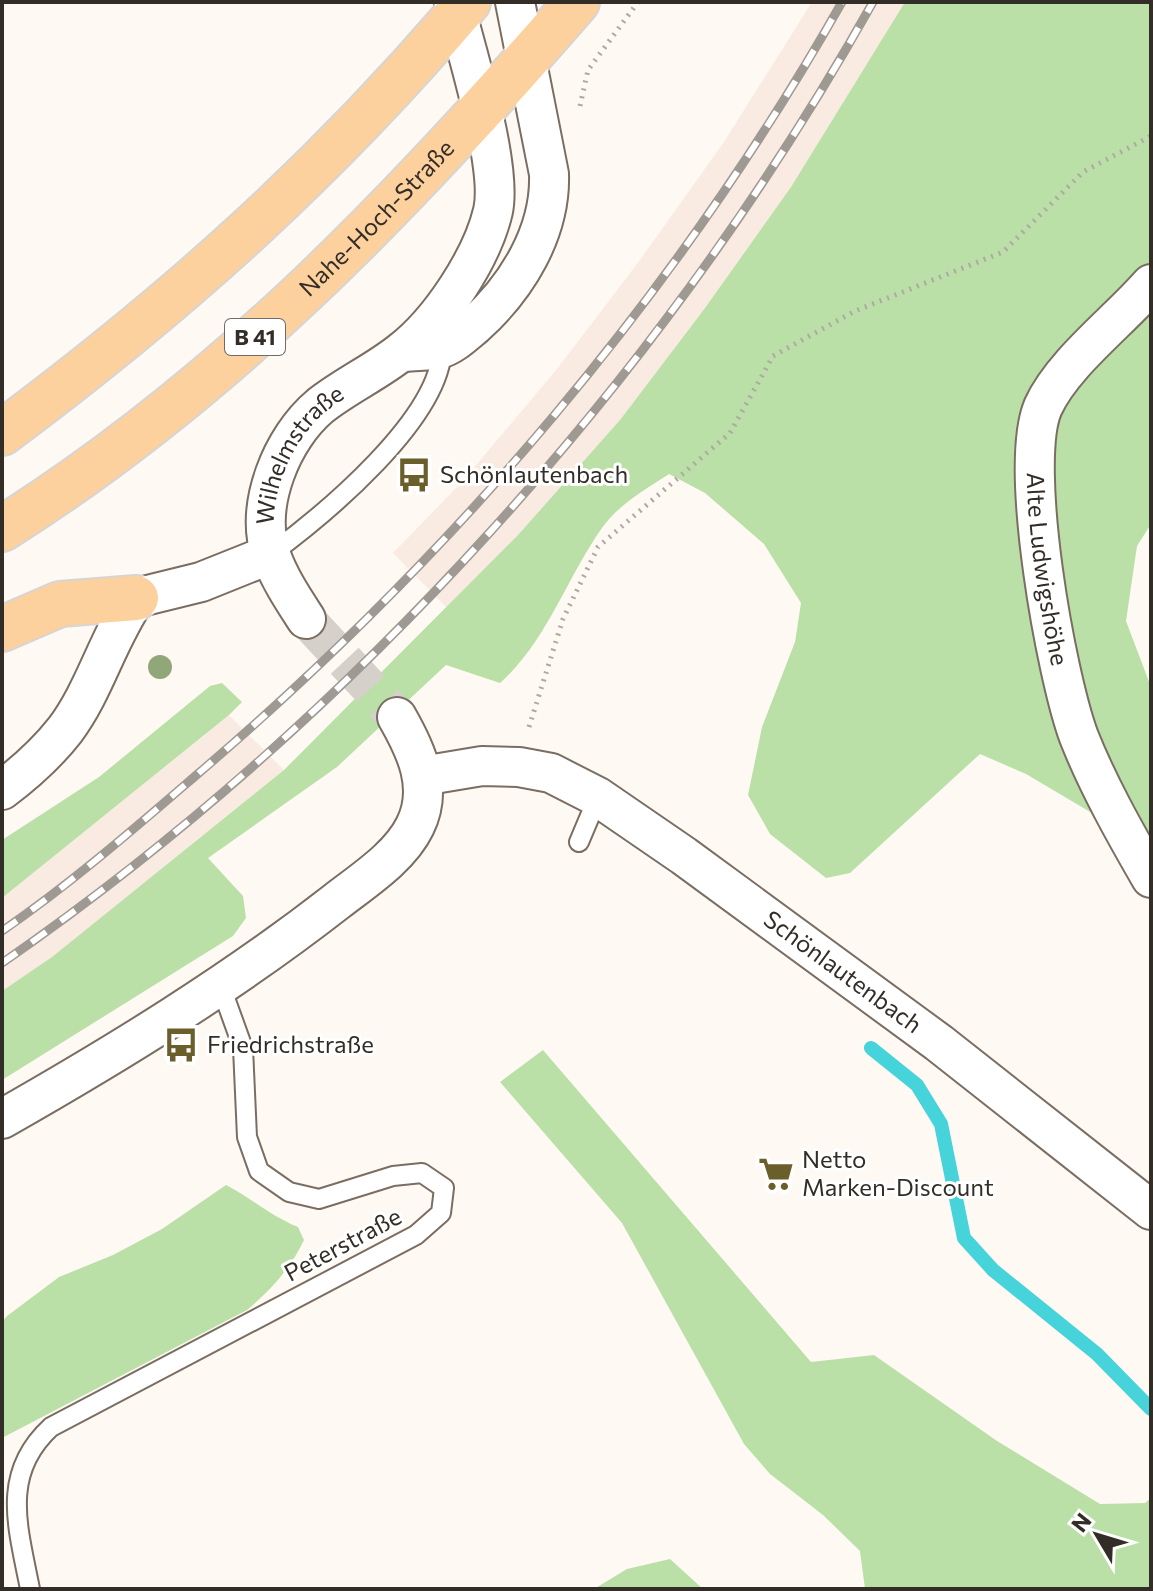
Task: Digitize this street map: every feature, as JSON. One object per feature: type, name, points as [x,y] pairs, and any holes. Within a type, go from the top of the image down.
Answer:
[{"type":"main road","name":"Nahe-Hoch-Straße","points":[[2,529],[122,446],[287,309],[414,186],[577,2]]},
{"type":"main road","points":[[2,433],[94,364],[250,232],[370,114],[460,6]]},
{"type":"main road","points":[[2,629],[60,604],[136,598]]},
{"type":"street","points":[[442,349],[486,315],[519,274],[535,244],[549,195],[545,156],[515,2]]},
{"type":"street","name":"Wilhelmstraße","points":[[136,598],[201,582],[271,554],[268,511],[290,440],[322,405],[402,352],[460,283],[487,231],[494,208],[495,181],[460,6]]},
{"type":"street","name":"Alte Ludwigshöhe","points":[[1151,284],[1063,378],[1044,406],[1034,433],[1033,481],[1064,690],[1080,738],[1099,780],[1151,878]]},
{"type":"street","name":"Wilhelmstraße","points":[[402,352],[442,349]]},
{"type":"street","points":[[271,554],[306,619]]},
{"type":"street","points":[[2,790],[44,755],[67,728],[86,695],[109,639],[136,598]]},
{"type":"street","points":[[2,1119],[221,987],[307,924],[400,848],[415,826],[422,807],[422,776],[410,740],[397,717]]},
{"type":"street","name":"Schönlautenbach","points":[[422,776],[482,766],[519,767],[551,773],[598,797],[684,856],[939,1043],[1151,1210]]},
{"type":"lane","points":[[271,554],[350,489],[392,442],[434,385],[441,368],[442,349]]},
{"type":"lane","points":[[579,842],[598,797]]},
{"type":"lane","name":"Peterstraße","points":[[30,1589],[8,1507],[17,1470],[31,1444],[51,1427],[416,1235],[441,1213],[444,1188],[422,1173],[393,1176],[319,1199],[289,1192],[259,1171],[247,1137],[243,1048],[221,987]]},
{"type":"path","points":[[545,156],[574,132],[588,70],[638,2]]},
{"type":"path","points":[[519,767],[536,699],[563,619],[598,547],[730,433],[773,356],[855,311],[1003,252],[1083,172],[1151,136]]},
{"type":"shaded area","points":[[812,2],[905,2],[791,187],[705,308],[620,420],[518,535],[447,608],[393,553],[461,483],[557,369],[640,260],[724,142]]},
{"type":"shaded area","points":[[229,715],[284,770],[52,957],[2,991],[2,898]]},
{"type":"green space","points":[[905,2],[1151,2],[1151,524],[1137,546],[1126,621],[1151,687],[1151,848],[1026,774],[980,754],[850,873],[826,878],[770,834],[748,795],[762,727],[795,642],[801,603],[764,544],[705,493],[669,474],[609,519],[531,648],[500,683],[446,665],[337,767],[208,858],[243,896],[246,918],[233,936],[2,1080],[2,991],[52,957],[284,770],[518,535],[620,420],[705,308],[791,187]]},
{"type":"green space","points":[[222,683],[242,702],[229,715],[2,898],[2,840],[99,777],[210,686]]},
{"type":"green space","points":[[543,1050],[811,1362],[874,1355],[997,1441],[1100,1504],[1145,1503],[1151,1498],[1151,1589],[865,1589],[860,1551],[823,1515],[770,1474],[744,1444],[622,1223],[500,1082]]},
{"type":"green space","points":[[226,1185],[298,1227],[304,1240],[272,1286],[247,1310],[2,1438],[2,1322],[7,1316],[59,1277],[113,1255],[162,1229]]},
{"type":"green space","points":[[670,1559],[703,1589],[594,1589],[627,1569]]},
{"type":"waterway","name":"Schönlautenbach","points":[[871,1048],[917,1085],[941,1124],[964,1238],[993,1270],[1097,1354],[1151,1409]]},
{"type":"tunnel","points":[[306,619],[397,717]]},
{"type":"railway","points":[[2,931],[103,854],[294,689],[471,510],[554,415],[633,317],[708,215],[777,110],[842,2]]},
{"type":"railway","points":[[2,963],[132,867],[257,762],[377,650],[491,531],[598,406],[698,275],[790,140],[873,2]]},
{"type":"place","name":"Schönlautenbach","points":[[414,475]]},
{"type":"place","name":"Friedrichstraße","points":[[181,1045]]},
{"type":"place","name":"Netto Marken-Discount","points":[[776,1174]]}]
